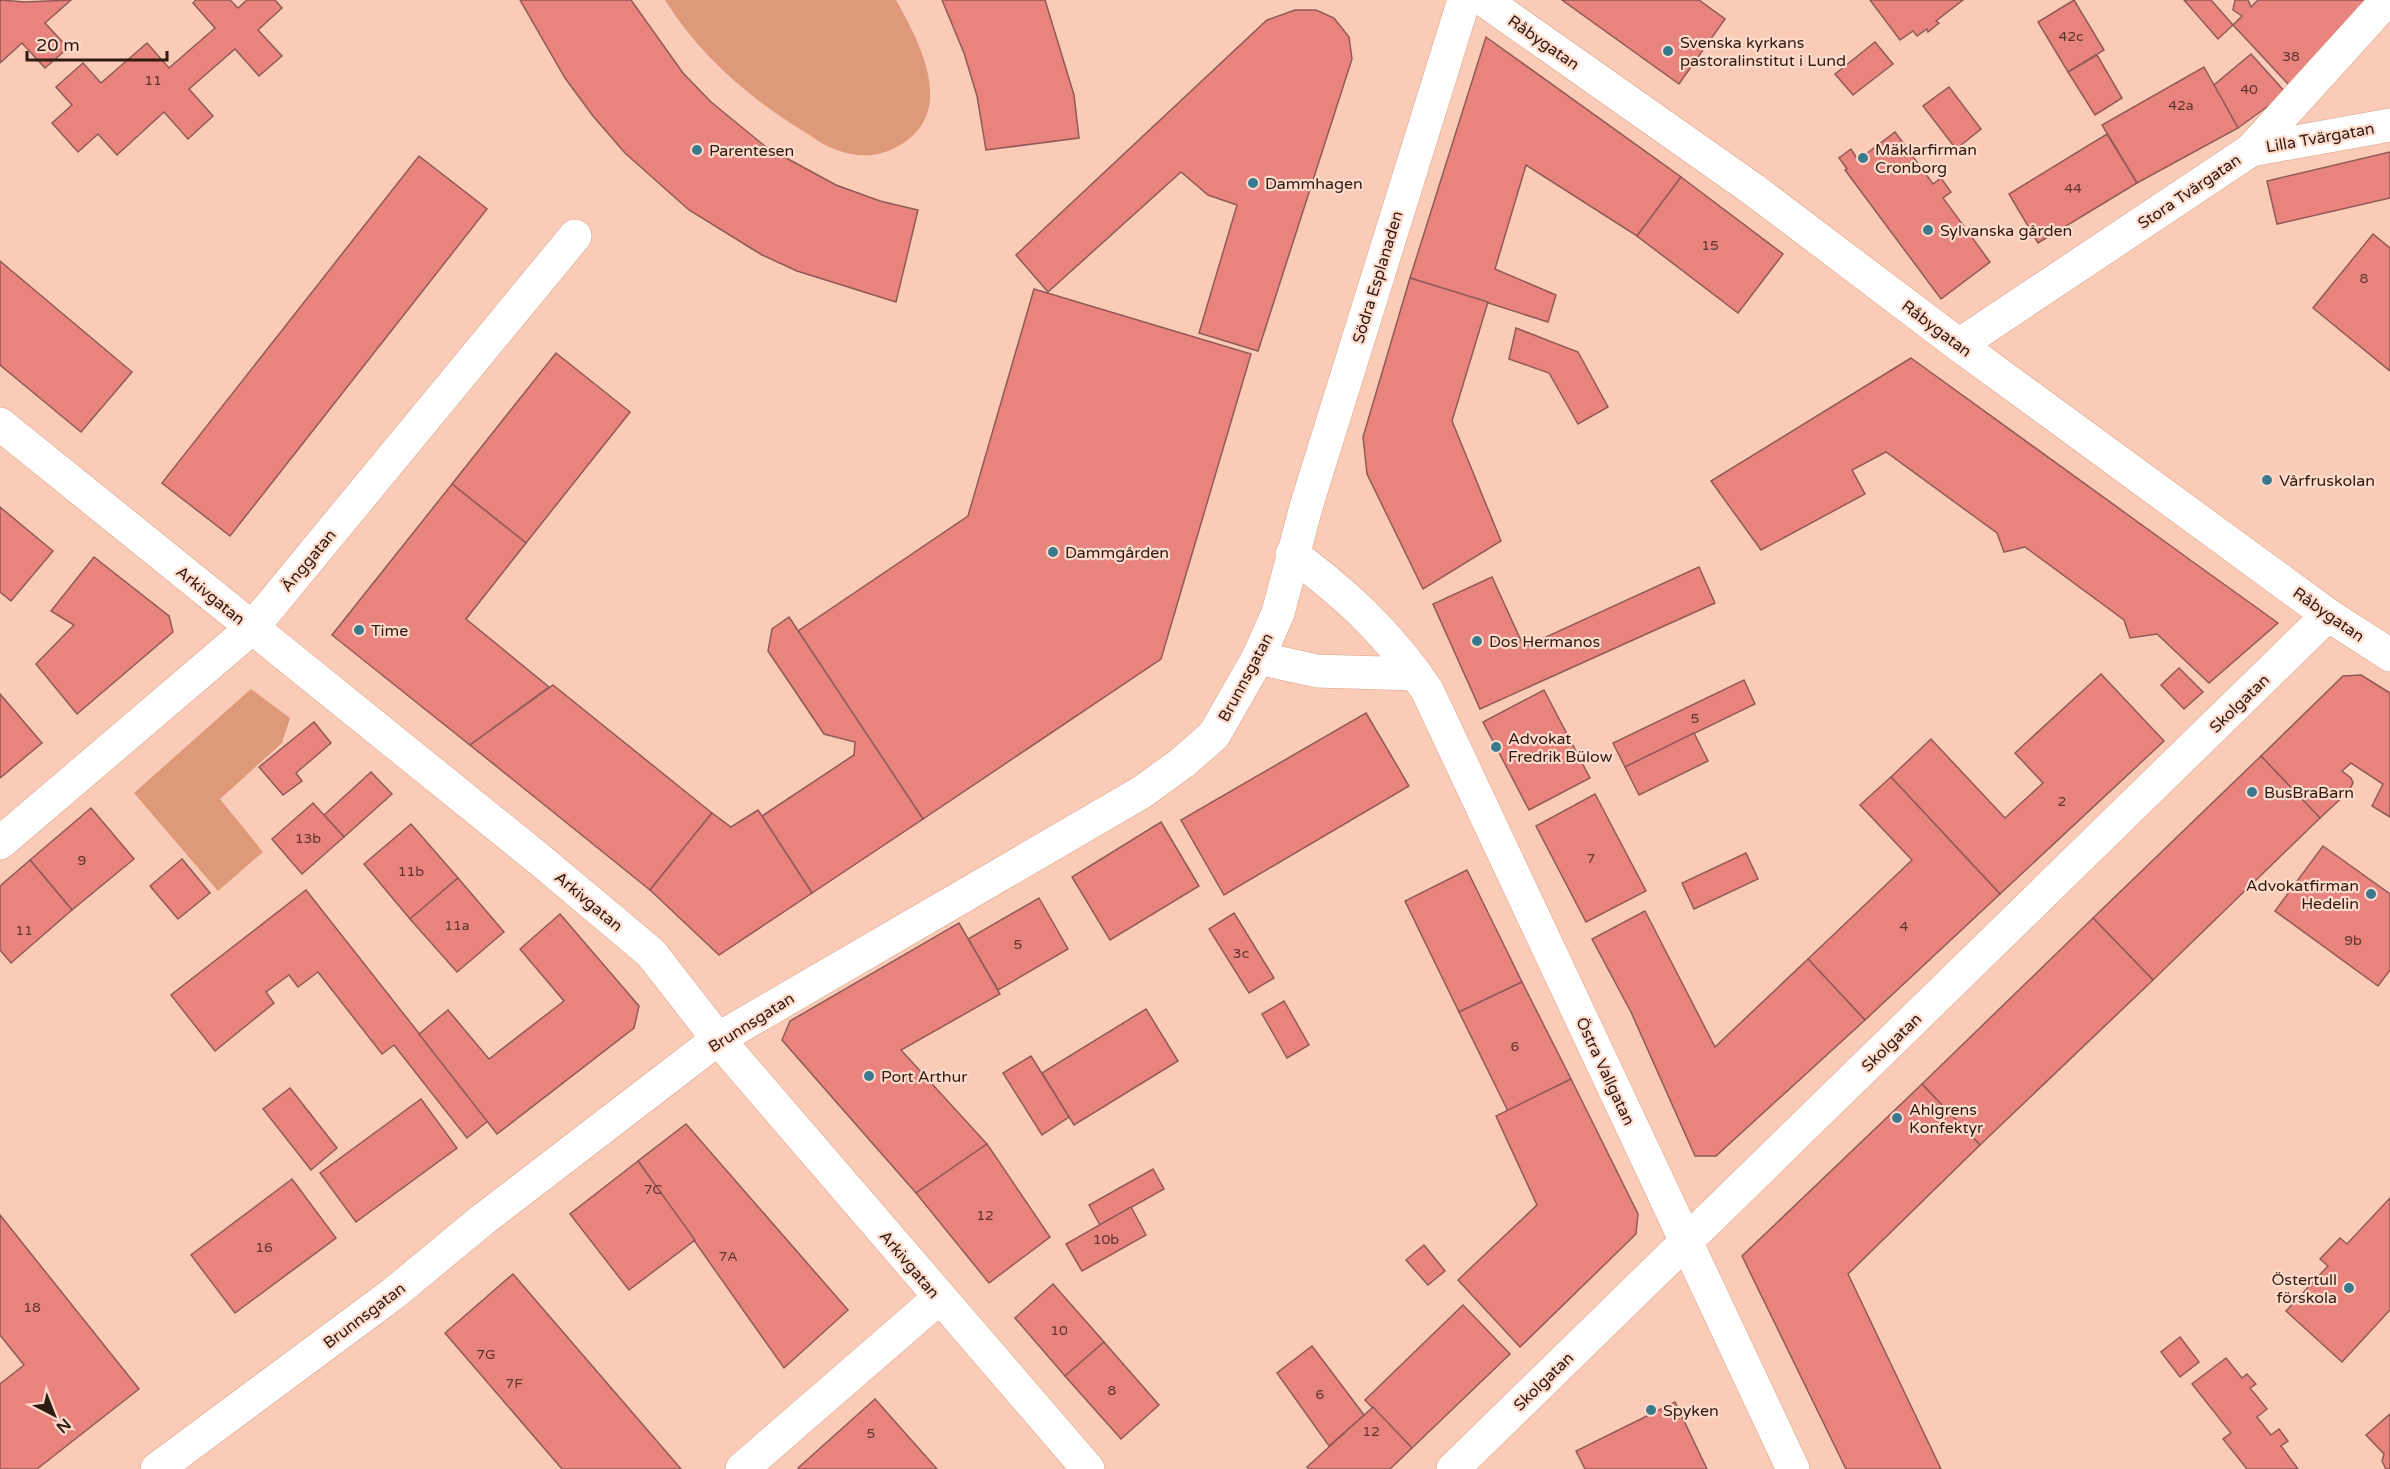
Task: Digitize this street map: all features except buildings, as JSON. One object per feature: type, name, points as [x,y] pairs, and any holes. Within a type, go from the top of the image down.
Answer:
[{"type":"street","name":"Södra Esplanaden","points":[[1292,554],[1464,0]]},
{"type":"street","name":"Råbygatan","points":[[1484,0],[1754,190],[1959,345],[2328,615],[2390,655]]},
{"type":"street","name":"Stora Tvärgatan","points":[[1959,345],[2251,150],[2387,0]]},
{"type":"street","name":"Lilla Tvärgatan","points":[[2251,150],[2390,125]]},
{"type":"street","name":"Änggatan","points":[[0,843],[252,628],[575,236]]},
{"type":"street","name":"Arkivgatan","points":[[0,424],[539,859],[651,953],[718,1039],[1088,1469]]},
{"type":"street","name":"Brunnsgatan","points":[[157,1469],[394,1293],[481,1221],[718,1039],[1150,786],[1182,763],[1214,735],[1258,658],[1278,613],[1292,554]]},
{"type":"street","name":"Östra Vallgatan","points":[[1292,554],[1341,590],[1390,639],[1427,690],[1793,1469]]},
{"type":"street","name":"Skolgatan","points":[[1453,1469],[2328,615]]},
{"type":"street","points":[[1258,658],[1317,671],[1416,674]]},
{"type":"street","points":[[742,1469],[939,1298]]},
{"type":"shaded area","points":[[665,0],[896,0],[923,56],[930,96],[927,114],[917,131],[900,145],[884,152],[860,155],[830,147],[763,104],[726,73],[693,39]]},
{"type":"shaded area","points":[[251,689],[290,718],[282,743],[220,799],[263,852],[218,891],[134,793]]},
{"type":"place","name":"Svenska kyrkans pastoralinstitut i Lund","points":[[1668,51]]},
{"type":"place","name":"Parentesen","points":[[697,150]]},
{"type":"place","name":"Mäklarfirman Cronborg","points":[[1863,158]]},
{"type":"place","name":"Dammhagen","points":[[1253,183]]},
{"type":"place","name":"Sylvanska gården","points":[[1928,230]]},
{"type":"place","name":"Vårfruskolan","points":[[2267,480]]},
{"type":"place","name":"Dammgården","points":[[1053,552]]},
{"type":"place","name":"Time","points":[[359,630]]},
{"type":"place","name":"Dos Hermanos","points":[[1477,641]]},
{"type":"place","name":"Advokat Fredrik Bülow","points":[[1496,747]]},
{"type":"place","name":"BusBraBarn","points":[[2252,792]]},
{"type":"place","name":"Advokatfirman Hedelin","points":[[2371,894]]},
{"type":"place","name":"Port Arthur","points":[[869,1076]]},
{"type":"place","name":"Ahlgrens Konfektyr","points":[[1897,1118]]},
{"type":"place","name":"Östertull förskola","points":[[2349,1288]]},
{"type":"place","name":"Spyken","points":[[1651,1410]]}]
